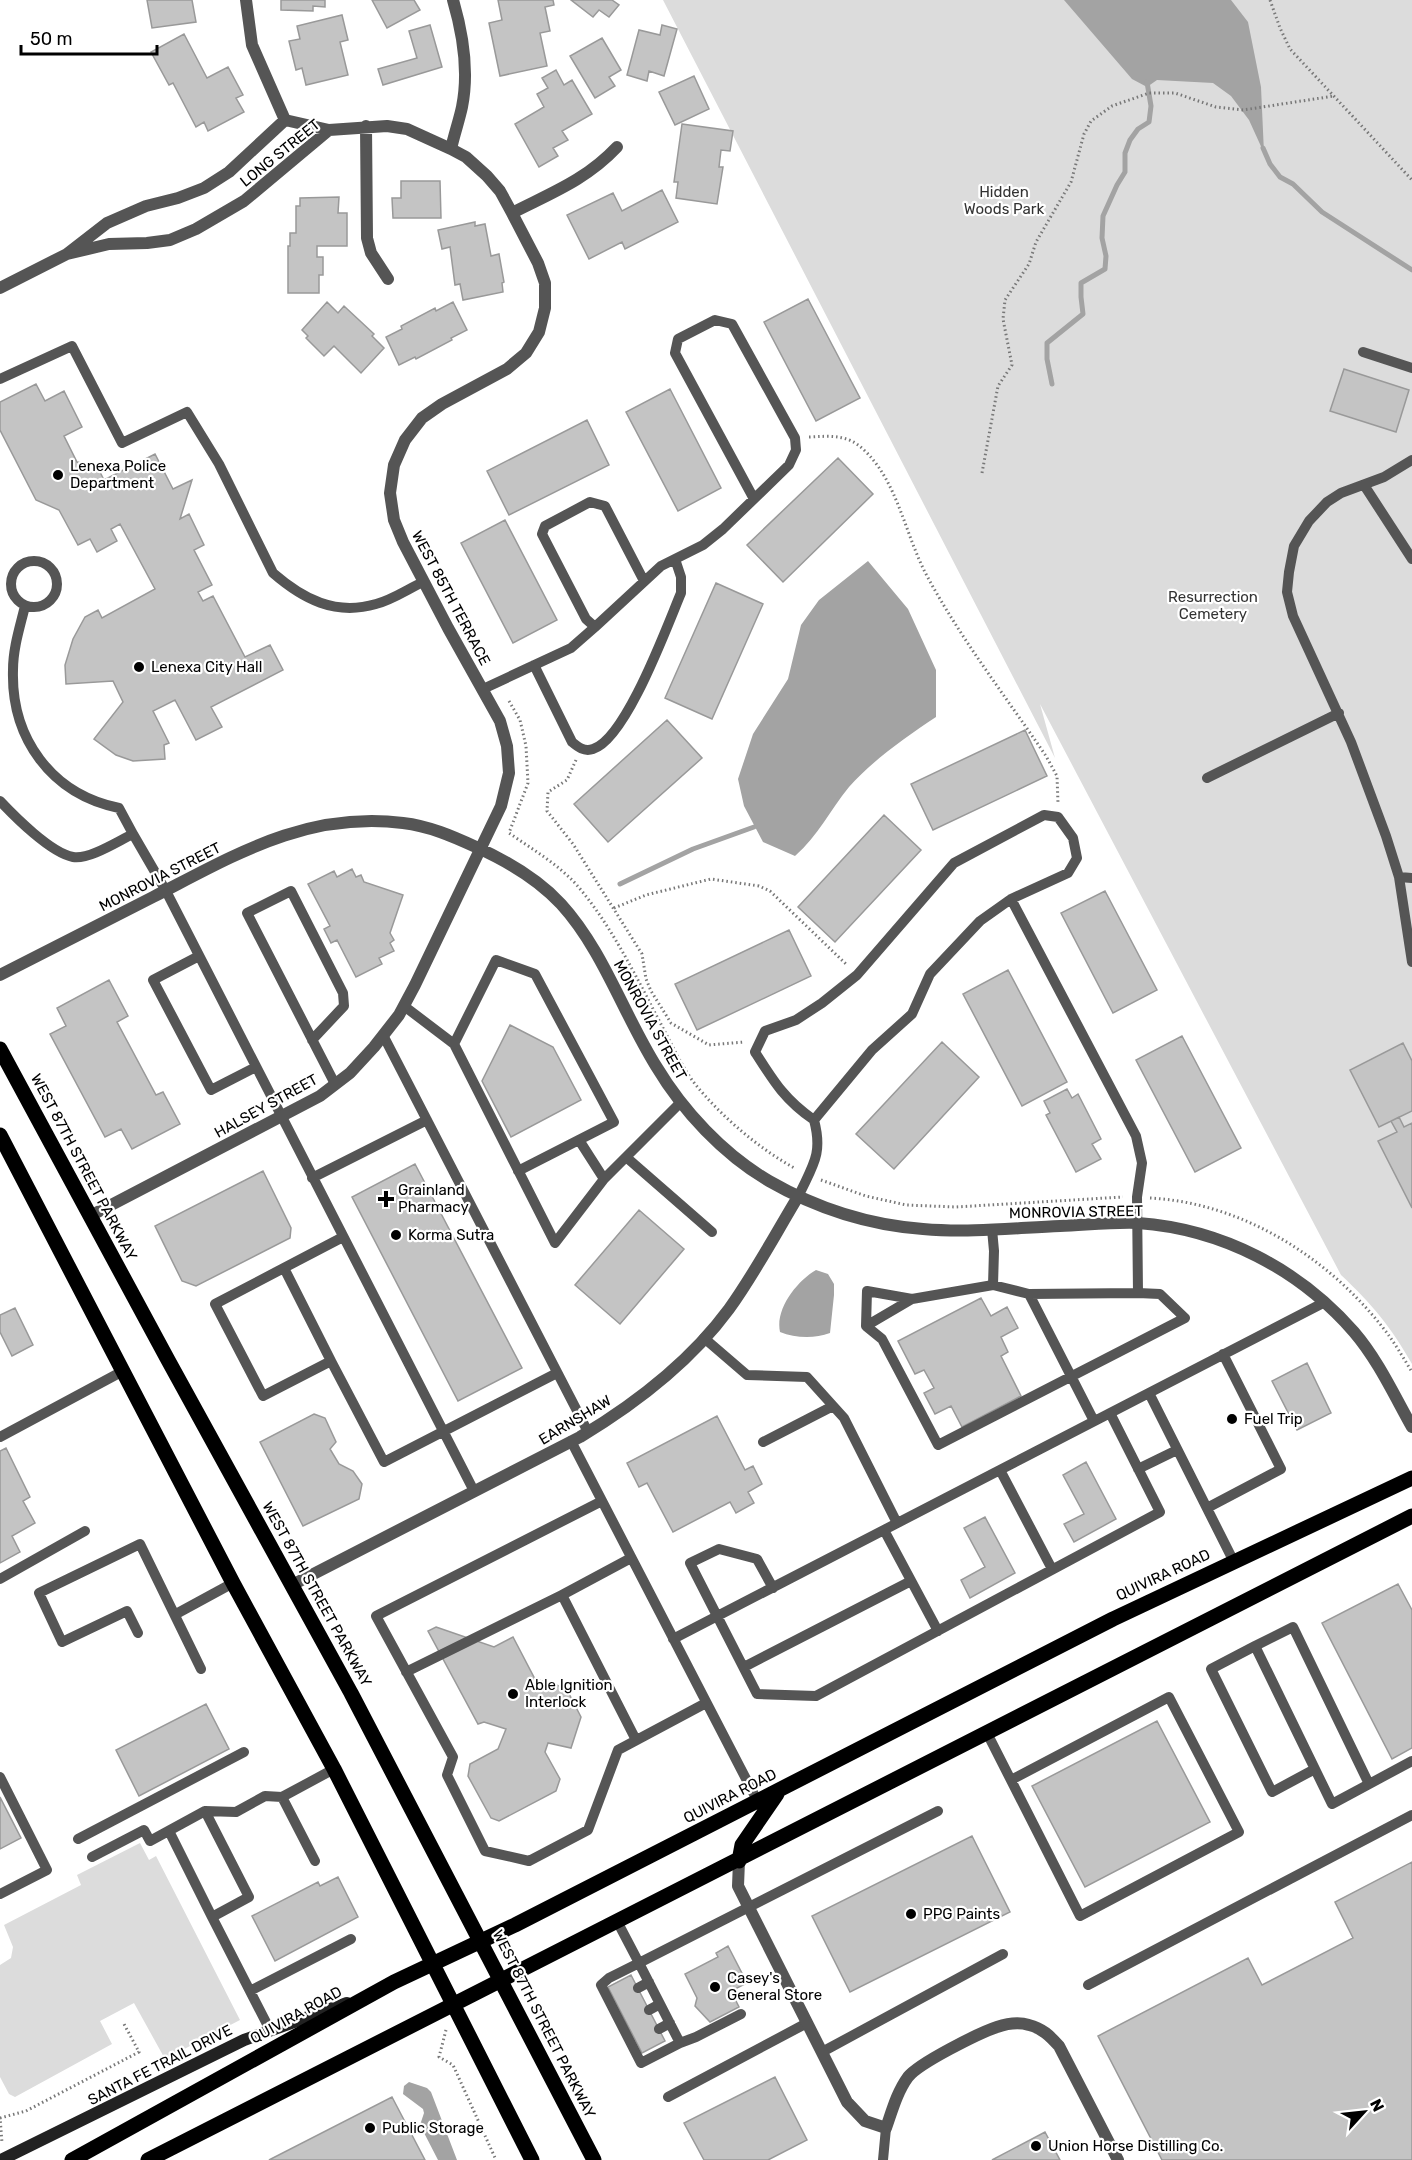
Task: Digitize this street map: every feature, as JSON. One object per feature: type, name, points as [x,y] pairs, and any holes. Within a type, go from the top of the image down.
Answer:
[{"type":"main road","name":"WEST 87TH STREET PARKWAY","points":[[0,1049],[292,1585],[481,1940],[594,2160]]},
{"type":"main road","points":[[0,1135],[233,1583],[334,1769],[532,2160]]},
{"type":"main road","name":"QUIVIRA ROAD","points":[[72,2160],[370,1994],[515,1925],[1113,1619],[1412,1478]]},
{"type":"main road","points":[[148,2160],[739,1861],[1412,1516]]},
{"type":"main road","points":[[739,1861],[742,1845],[780,1791]]},
{"type":"main road","name":"SANTA FE TRAIL DRIVE","points":[[2,2160],[244,2040],[370,1994]]},
{"type":"street","points":[[246,0],[252,45],[285,120],[328,130]]},
{"type":"street","points":[[451,149],[462,106],[464,84],[463,46],[453,0]]},
{"type":"street","name":"LONG STREET","points":[[0,288],[67,254],[107,223],[146,206],[178,198],[204,188],[229,172],[285,120]]},
{"type":"street","points":[[366,126],[367,238],[371,253],[388,279]]},
{"type":"street","name":"LONG STREET","points":[[67,254],[109,244],[171,240],[196,229],[244,201],[328,130],[366,126],[407,129],[451,149]]},
{"type":"street","points":[[512,213],[581,178],[617,147]]},
{"type":"street","name":"WEST 85TH TERRACE","points":[[451,149],[466,157],[500,191],[538,263],[545,283],[545,308],[539,332],[526,353],[507,369],[442,404],[422,418],[405,440],[394,465],[390,493],[394,520],[403,542],[500,721],[507,746],[509,773],[501,806],[480,849]]},
{"type":"street","name":"MONROVIA STREET","points":[[0,975],[281,835],[322,824],[362,820],[405,823],[441,831],[503,860],[535,881],[571,916],[599,959],[656,1066],[681,1102],[704,1128],[740,1160],[769,1180],[835,1212],[881,1224],[924,1229],[992,1229],[1137,1223],[1187,1231],[1226,1242],[1264,1258],[1295,1278],[1325,1302],[1356,1334],[1382,1371],[1412,1427]]},
{"type":"street","name":"HALSEY STREET","points":[[90,1216],[281,1118],[320,1096],[350,1073],[383,1035],[404,1006],[480,849]]},
{"type":"street","name":"EARNSHAW","points":[[292,1585],[606,1422],[660,1380],[704,1338],[728,1310],[756,1269],[799,1195]]},
{"type":"street","points":[[739,1861],[738,1887],[847,2102],[865,2121],[886,2128],[896,2098],[909,2076],[924,2063],[995,2027],[1028,2024],[1045,2032],[1059,2046],[1118,2160]]},
{"type":"lane","points":[[483,689],[571,648],[661,566],[703,545],[754,499],[789,465],[795,450],[795,438],[732,324],[716,320],[678,339],[675,353],[754,499]]},
{"type":"lane","points":[[0,379],[72,346],[122,443],[187,412],[219,464],[273,573],[286,585],[320,604],[349,609],[377,604],[423,582]]},
{"type":"lane","points":[[1363,352],[1412,368]]},
{"type":"lane","points":[[1412,460],[1384,477],[1341,493],[1327,502],[1309,521],[1294,546],[1287,592],[1293,616],[1339,713],[1365,777],[1399,877],[1412,962]]},
{"type":"lane","points":[[1364,485],[1412,559]]},
{"type":"lane","points":[[595,627],[586,619],[542,534],[545,526],[590,502],[605,506],[644,581]]},
{"type":"lane","points":[[534,665],[572,742],[580,749],[591,750],[601,745],[617,729],[632,704],[681,593],[681,577],[675,559]]},
{"type":"lane","points":[[36,561],[47,564],[54,572],[57,587],[51,600],[38,606],[25,606],[16,600],[5,584],[17,568],[25,562],[36,561]]},
{"type":"lane","points":[[25,606],[16,639],[13,669],[15,700],[22,729],[40,760],[59,781],[99,804],[119,808],[166,891],[474,1491]]},
{"type":"lane","points":[[1207,778],[1339,713]]},
{"type":"lane","points":[[0,801],[19,821],[48,845],[73,857],[97,852],[133,834]]},
{"type":"lane","points":[[799,1195],[816,1159],[819,1138],[814,1120],[795,1107],[772,1080],[755,1052],[765,1031],[795,1020],[822,1003],[857,975],[954,863],[1044,815],[1059,817],[1073,838],[1077,858],[1068,873],[1011,899],[980,921],[930,974],[912,1014],[872,1050],[814,1120]]},
{"type":"lane","points":[[1399,877],[1412,878]]},
{"type":"lane","points":[[312,1040],[344,1006],[343,993],[291,891],[248,914],[312,1040],[335,1084]]},
{"type":"lane","points":[[1011,899],[1136,1136],[1142,1163],[1137,1197],[1138,1293]]},
{"type":"lane","points":[[199,956],[153,980],[211,1090],[256,1067]]},
{"type":"lane","points":[[454,1044],[496,960],[535,974],[614,1122],[518,1171]]},
{"type":"lane","points":[[404,1006],[454,1044],[555,1243],[604,1179],[681,1102]]},
{"type":"lane","points":[[383,1035],[588,1432]]},
{"type":"lane","points":[[312,1178],[426,1120]]},
{"type":"lane","points":[[579,1140],[604,1179]]},
{"type":"lane","points":[[626,1157],[712,1232]]},
{"type":"lane","points":[[992,1229],[993,1286]]},
{"type":"lane","points":[[331,1361],[263,1396],[215,1304],[343,1237]]},
{"type":"lane","points":[[284,1268],[384,1462],[557,1373]]},
{"type":"lane","points":[[993,1286],[1029,1294],[1161,1294],[1185,1318],[938,1445],[882,1339],[866,1326],[867,1291],[912,1299],[993,1286]]},
{"type":"lane","points":[[1029,1294],[1094,1421]]},
{"type":"lane","points":[[866,1326],[912,1299]]},
{"type":"lane","points":[[673,1639],[1325,1302]]},
{"type":"lane","points":[[704,1338],[747,1375],[807,1377],[844,1418],[897,1523]]},
{"type":"lane","points":[[1207,1508],[1281,1469],[1223,1354]]},
{"type":"lane","points":[[0,1437],[123,1371]]},
{"type":"lane","points":[[1149,1393],[1234,1562]]},
{"type":"lane","points":[[763,1442],[833,1406]]},
{"type":"lane","points":[[772,1588],[757,1559],[719,1549],[690,1563],[758,1694],[816,1696],[1160,1512],[1110,1413]]},
{"type":"lane","points":[[571,1442],[758,1802]]},
{"type":"lane","points":[[1138,1469],[1177,1450]]},
{"type":"lane","points":[[1000,1470],[1052,1569]]},
{"type":"lane","points":[[602,1501],[376,1616],[453,1756],[447,1775],[485,1851],[529,1861],[588,1830],[618,1750],[706,1702]]},
{"type":"lane","points":[[884,1530],[938,1631]]},
{"type":"lane","points":[[0,1579],[85,1531]]},
{"type":"lane","points":[[138,1633],[127,1611],[62,1642],[39,1593],[140,1544],[201,1669]]},
{"type":"lane","points":[[406,1672],[632,1558]]},
{"type":"lane","points":[[744,1667],[911,1581]]},
{"type":"lane","points":[[176,1614],[233,1583]]},
{"type":"lane","points":[[562,1595],[636,1740]]},
{"type":"lane","points":[[1315,1769],[1272,1792],[1211,1669],[1293,1627],[1370,1784]]},
{"type":"lane","points":[[1255,1646],[1332,1804],[1412,1761]]},
{"type":"lane","points":[[987,1733],[1080,1916],[1239,1833],[1168,1698],[1011,1780]]},
{"type":"lane","points":[[78,1839],[244,1752]]},
{"type":"lane","points":[[92,1857],[144,1830],[150,1840],[205,1812],[236,1812],[265,1796],[282,1797],[334,1769]]},
{"type":"lane","points":[[0,1777],[47,1870],[0,1894]]},
{"type":"lane","points":[[282,1797],[315,1861]]},
{"type":"lane","points":[[741,2014],[641,2063],[624,2023],[601,1985],[609,1978],[939,1811]]},
{"type":"lane","points":[[205,1812],[249,1897],[212,1917]]},
{"type":"lane","points":[[1088,1985],[1412,1815]]},
{"type":"lane","points":[[169,1831],[270,2030]]},
{"type":"lane","points":[[617,1922],[680,2043]]},
{"type":"lane","points":[[250,1991],[351,1939]]},
{"type":"lane","points":[[822,2052],[1003,1954]]},
{"type":"lane","points":[[638,1988],[649,1982]]},
{"type":"lane","points":[[649,2010],[660,2004]]},
{"type":"lane","points":[[668,2097],[807,2023]]},
{"type":"lane","points":[[659,2029],[670,2024]]},
{"type":"lane","points":[[882,2160],[886,2128]]},
{"type":"path","points":[[1270,0],[1290,49],[1412,180]]},
{"type":"path","points":[[982,473],[998,386],[1012,365],[1003,319],[1005,300],[1029,264],[1036,242],[1071,182],[1084,134],[1092,122],[1112,106],[1134,97],[1162,92],[1175,93],[1216,107],[1243,110],[1334,96]]},
{"type":"path","points":[[795,438],[833,436],[849,438],[863,448],[879,465],[922,566],[942,603],[1057,776],[1059,817]]},
{"type":"path","points":[[509,701],[520,720],[526,746],[528,783],[509,833],[549,860],[574,884],[602,920],[694,1083],[727,1119],[763,1147],[808,1175],[866,1196],[906,1205],[956,1207],[1137,1197],[1177,1199],[1237,1218],[1289,1241],[1330,1273],[1362,1302],[1388,1334],[1412,1372]]},
{"type":"path","points":[[580,749],[567,780],[548,792],[547,811],[573,844],[642,954],[646,979],[651,991],[671,1023],[709,1045],[760,1041]]},
{"type":"path","points":[[614,909],[646,895],[711,879],[759,886],[770,891],[857,975]]},
{"type":"path","points":[[453,2005],[439,2057],[453,2065],[496,2160]]},
{"type":"path","points":[[2,2160],[0,2117],[26,2111],[139,2052],[124,2024]]},
{"type":"green space","points":[[663,0],[1412,0],[1412,1364],[1380,1316],[1341,1275],[1040,704],[1055,758]]},
{"type":"green space","points":[[140,1843],[149,1860],[156,1856],[240,2020],[165,2059],[134,2003],[100,2021],[112,2044],[15,2097],[9,2094],[0,2077],[0,1965],[11,1958],[13,1947],[4,1925],[81,1885],[77,1875]]},
{"type":"shaded area","points":[[1064,0],[1231,0],[1248,22],[1261,87],[1264,153],[1249,120],[1231,96],[1213,83],[1157,80],[1147,87],[1132,79]]},
{"type":"shaded area","points":[[868,561],[908,609],[936,670],[936,717],[868,767],[849,787],[824,823],[795,856],[763,842],[744,806],[738,779],[753,734],[788,679],[801,625],[819,600]]},
{"type":"shaded area","points":[[816,1270],[828,1274],[834,1284],[830,1333],[805,1337],[780,1332],[781,1314],[789,1296]]},
{"type":"shaded area","points":[[409,2082],[427,2088],[431,2092],[457,2160],[438,2160],[420,2125],[423,2109],[403,2094],[404,2086]]},
{"type":"building","points":[[147,0],[192,0],[196,22],[152,28]]},
{"type":"building","points":[[281,0],[325,0],[325,7],[313,6],[313,11],[281,10]]},
{"type":"building","points":[[372,0],[414,0],[420,10],[387,28]]},
{"type":"building","points":[[498,0],[553,0],[554,5],[545,7],[550,31],[540,33],[547,66],[500,76],[489,23],[502,20]]},
{"type":"building","points":[[571,0],[612,0],[619,5],[609,17],[599,10],[593,17]]},
{"type":"building","points":[[342,15],[348,40],[340,42],[348,75],[306,85],[302,68],[296,70],[289,41],[300,39],[297,26]]},
{"type":"building","points":[[430,25],[442,67],[383,85],[378,69],[417,58],[409,31]]},
{"type":"building","points":[[662,25],[677,29],[664,76],[649,71],[647,81],[627,75],[639,30],[660,35]]},
{"type":"building","points":[[184,34],[207,78],[228,67],[243,95],[236,98],[244,112],[208,131],[204,122],[196,127],[173,83],[169,85],[151,52]]},
{"type":"building","points":[[602,38],[621,70],[609,77],[615,86],[595,98],[570,56]]},
{"type":"building","points":[[556,70],[564,85],[572,80],[592,114],[562,131],[568,140],[553,148],[558,156],[539,167],[515,124],[544,107],[537,94],[548,88],[542,78]]},
{"type":"building","points":[[694,76],[709,109],[675,125],[659,92]]},
{"type":"building","points":[[682,124],[733,131],[730,151],[721,150],[719,167],[723,167],[717,204],[676,198],[678,182],[674,182]]},
{"type":"building","points":[[401,181],[440,181],[441,218],[393,218],[392,198],[401,198]]},
{"type":"building","points":[[662,190],[678,222],[625,249],[622,242],[589,259],[567,215],[613,193],[622,211]]},
{"type":"building","points":[[339,197],[338,213],[347,213],[347,246],[317,246],[317,257],[323,257],[323,275],[319,275],[319,293],[288,293],[288,246],[290,246],[290,233],[296,233],[296,206],[300,206],[300,198]]},
{"type":"building","points":[[475,222],[475,226],[485,224],[491,256],[499,254],[504,282],[502,283],[503,292],[463,300],[460,284],[455,285],[450,247],[442,249],[438,230]]},
{"type":"building","points":[[808,299],[860,398],[816,421],[764,322]]},
{"type":"building","points":[[327,302],[338,313],[344,306],[374,334],[372,336],[384,348],[361,373],[334,346],[324,356],[306,338],[308,336],[302,330]]},
{"type":"building","points":[[453,302],[467,330],[416,359],[415,357],[399,365],[386,337],[402,329],[401,326],[435,308],[436,311]]},
{"type":"building","points":[[1344,369],[1409,390],[1396,432],[1330,411]]},
{"type":"building","points":[[36,384],[45,401],[64,391],[82,427],[64,436],[77,462],[97,466],[104,480],[155,454],[173,489],[192,480],[180,519],[189,514],[204,545],[194,550],[212,585],[198,592],[203,601],[213,596],[245,657],[270,645],[283,670],[211,707],[222,727],[196,740],[175,700],[153,711],[169,743],[164,745],[165,759],[133,761],[116,755],[94,739],[123,702],[113,681],[66,684],[65,665],[73,639],[85,617],[98,610],[102,618],[155,589],[120,524],[111,529],[117,541],[97,552],[90,539],[78,545],[59,510],[36,500],[0,430],[0,402]]},
{"type":"building","points":[[670,389],[721,488],[678,511],[626,412]]},
{"type":"building","points":[[587,420],[609,465],[509,515],[487,471]]},
{"type":"building","points":[[838,458],[873,494],[783,582],[747,545]]},
{"type":"building","points":[[505,520],[557,620],[513,643],[461,543]]},
{"type":"building","points":[[716,583],[763,604],[712,719],[665,698]]},
{"type":"building","points":[[667,720],[702,758],[608,842],[574,804]]},
{"type":"building","points":[[1025,730],[1047,776],[933,830],[911,784]]},
{"type":"building","points":[[884,815],[921,850],[835,942],[798,907]]},
{"type":"building","points":[[352,869],[356,877],[361,875],[364,882],[403,895],[390,933],[394,940],[390,943],[394,951],[379,958],[382,964],[356,977],[337,940],[331,943],[324,929],[330,926],[308,884],[334,871],[337,877]]},
{"type":"building","points":[[1105,891],[1157,990],[1113,1013],[1061,913]]},
{"type":"building","points":[[789,930],[811,976],[697,1030],[675,984]]},
{"type":"building","points":[[1008,970],[1067,1082],[1022,1106],[963,994]]},
{"type":"building","points":[[109,980],[128,1016],[117,1022],[156,1095],[163,1092],[180,1124],[132,1149],[121,1129],[105,1137],[50,1034],[66,1026],[57,1008]]},
{"type":"building","points":[[510,1025],[553,1047],[581,1100],[511,1137],[482,1081]]},
{"type":"building","points":[[1182,1036],[1241,1148],[1195,1172],[1136,1060]]},
{"type":"building","points":[[942,1042],[979,1077],[894,1169],[856,1134]]},
{"type":"building","points":[[1403,1043],[1412,1061],[1412,1111],[1379,1127],[1350,1070]]},
{"type":"building","points":[[1067,1089],[1072,1098],[1078,1094],[1101,1139],[1092,1144],[1101,1159],[1076,1172],[1046,1115],[1050,1113],[1044,1101]]},
{"type":"building","points":[[1399,1117],[1404,1127],[1412,1123],[1412,1208],[1378,1141],[1397,1132],[1391,1121]]},
{"type":"building","points":[[415,1164],[522,1368],[458,1401],[352,1197]]},
{"type":"building","points":[[263,1171],[291,1228],[290,1238],[196,1286],[182,1281],[155,1226]]},
{"type":"building","points":[[639,1210],[684,1249],[620,1324],[575,1285]]},
{"type":"building","points":[[981,1298],[991,1316],[1007,1307],[1018,1328],[1001,1337],[1008,1352],[1001,1356],[1021,1396],[962,1427],[951,1406],[935,1414],[924,1393],[934,1388],[924,1370],[915,1374],[898,1341]]},
{"type":"building","points":[[15,1308],[33,1345],[12,1356],[0,1332],[0,1315]]},
{"type":"building","points":[[1307,1363],[1331,1413],[1297,1430],[1272,1381]]},
{"type":"building","points":[[314,1414],[325,1418],[336,1442],[330,1449],[339,1464],[353,1471],[362,1484],[359,1499],[303,1526],[260,1442]]},
{"type":"building","points":[[717,1416],[745,1470],[753,1466],[762,1484],[748,1492],[754,1503],[736,1513],[730,1502],[673,1532],[647,1483],[639,1487],[627,1463]]},
{"type":"building","points":[[6,1448],[30,1497],[23,1501],[35,1523],[12,1536],[20,1552],[0,1563],[0,1451]]},
{"type":"building","points":[[1086,1462],[1116,1519],[1074,1542],[1064,1524],[1084,1514],[1063,1475]]},
{"type":"building","points":[[985,1517],[1015,1573],[970,1598],[961,1580],[985,1567],[964,1528]]},
{"type":"building","points":[[1398,1584],[1412,1610],[1412,1748],[1392,1759],[1322,1623]]},
{"type":"building","points":[[436,1627],[494,1647],[513,1637],[535,1679],[566,1688],[581,1717],[571,1748],[548,1743],[545,1752],[560,1779],[556,1791],[499,1821],[491,1818],[468,1776],[470,1764],[498,1749],[506,1729],[484,1722],[478,1724],[428,1631]]},
{"type":"building","points":[[206,1704],[229,1749],[139,1796],[116,1750]]},
{"type":"building","points":[[1157,1721],[1210,1822],[1085,1887],[1032,1786]]},
{"type":"building","points":[[0,1797],[21,1838],[0,1849]]},
{"type":"building","name":"PPG Paints","points":[[972,1836],[1010,1912],[850,1992],[812,1916]]},
{"type":"building","points":[[1412,1862],[1412,2160],[1162,2160],[1098,2036],[1248,1958],[1262,1985],[1353,1938],[1335,1902]]},
{"type":"building","points":[[338,1877],[358,1917],[275,1961],[252,1916],[318,1882],[320,1886]]},
{"type":"building","name":"Casey's General Store","points":[[728,1946],[747,1983],[731,1991],[739,2007],[710,2022],[695,2006],[697,1998],[685,1974],[718,1957],[716,1953]]},
{"type":"building","points":[[631,1975],[665,2041],[642,2053],[608,1987]]},
{"type":"building","points":[[775,2077],[807,2140],[768,2160],[704,2160],[684,2123]]},
{"type":"building","name":"Public Storage","points":[[392,2097],[425,2160],[269,2160]]},
{"type":"building","name":"Union Horse Distilling Co.","points":[[1045,2132],[1060,2160],[992,2160]]},
{"type":"waterway","points":[[1052,384],[1047,359],[1047,343],[1083,314],[1081,283],[1105,269],[1106,256],[1102,238],[1103,216],[1125,172],[1125,153],[1130,140],[1138,129],[1149,122],[1151,106],[1147,82]]},
{"type":"waterway","points":[[1263,148],[1270,164],[1280,177],[1293,184],[1322,212],[1412,270]]},
{"type":"waterway","points":[[620,884],[693,849],[754,827]]},
{"type":"place","name":"Lenexa Police Department","points":[[58,475]]},
{"type":"place","name":"Lenexa City Hall","points":[[139,667]]},
{"type":"place","name":"Grainland Pharmacy","points":[[386,1199]]},
{"type":"place","name":"Korma Sutra","points":[[396,1235]]},
{"type":"place","name":"Fuel Trip","points":[[1232,1419]]},
{"type":"place","name":"Able Ignition Interlock","points":[[513,1694]]},
{"type":"place","name":"PPG Paints","points":[[911,1914]]},
{"type":"place","name":"Casey's General Store","points":[[715,1987]]},
{"type":"place","name":"Public Storage","points":[[370,2128]]},
{"type":"place","name":"Union Horse Distilling Co.","points":[[1036,2146]]},
{"type":"park label","name":"Hidden Woods Park","points":[[1004,200]]},
{"type":"park label","name":"Resurrection Cemetery","points":[[1213,606]]}]
